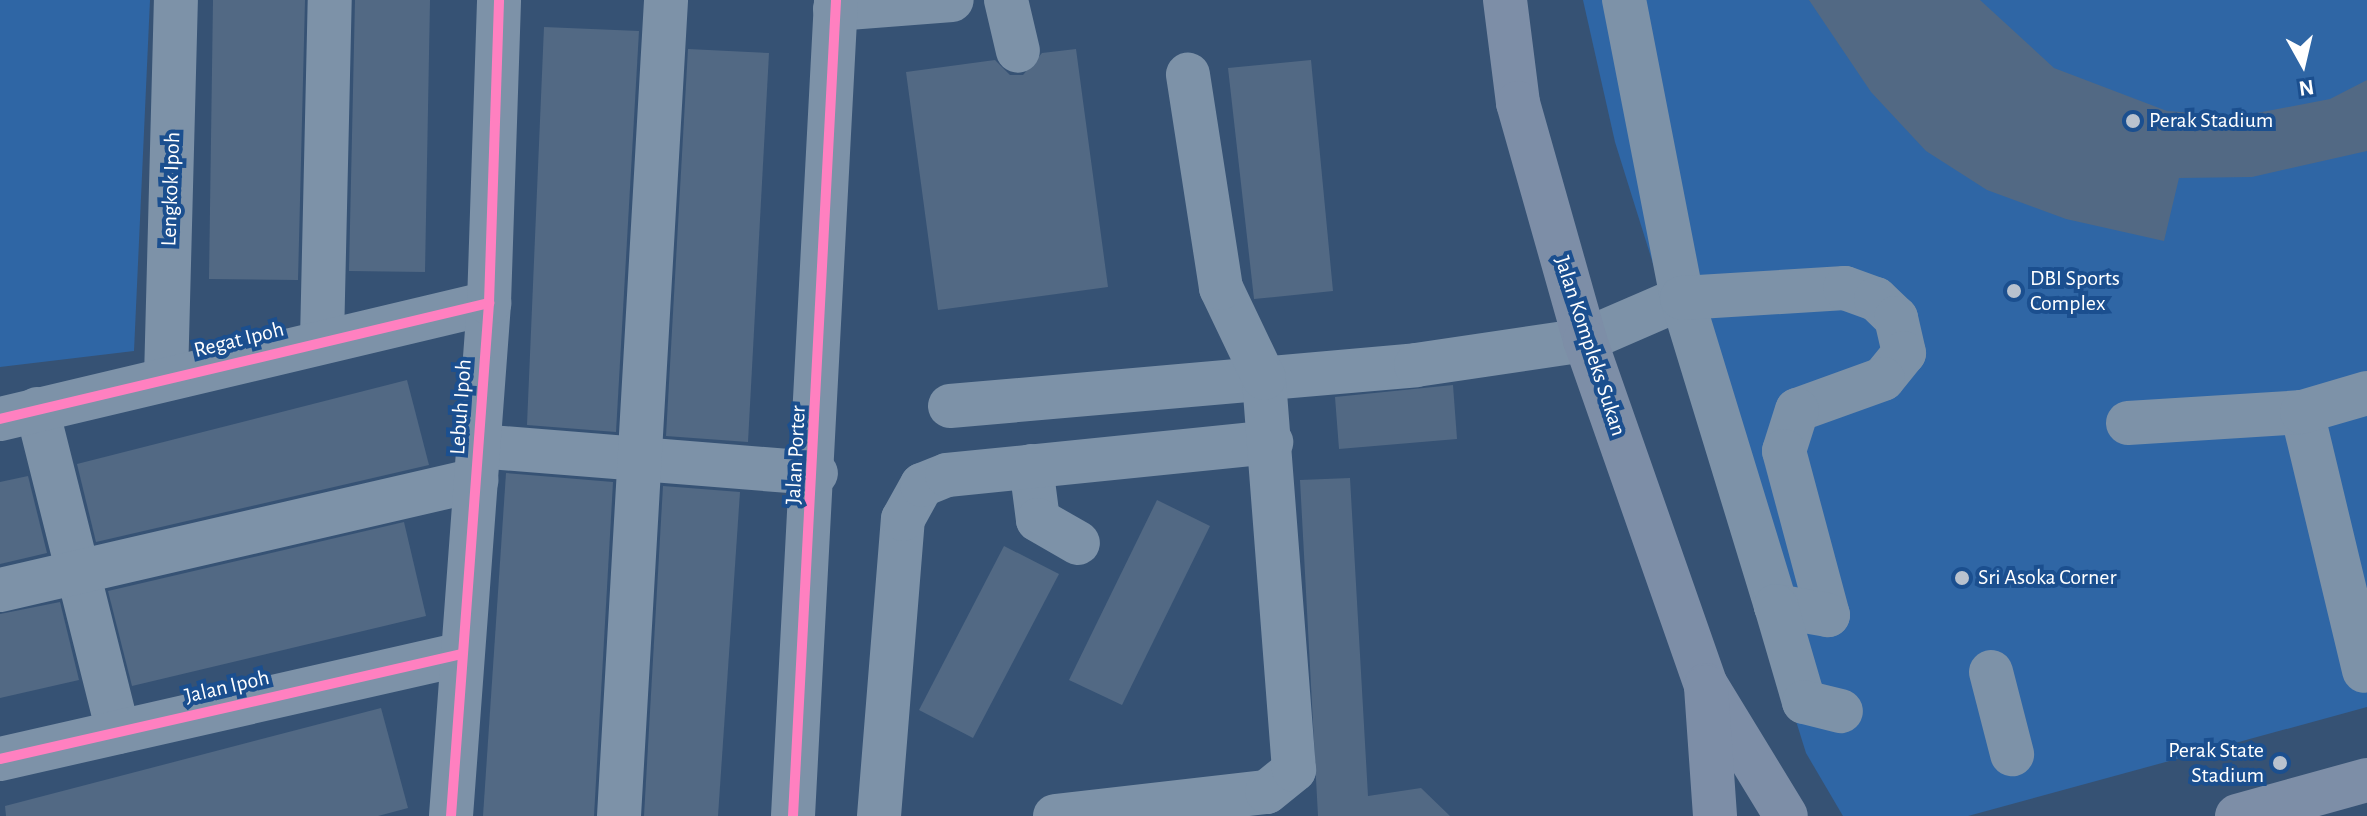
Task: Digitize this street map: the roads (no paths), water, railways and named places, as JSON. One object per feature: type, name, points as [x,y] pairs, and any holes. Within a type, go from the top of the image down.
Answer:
[{"type":"main road","name":"Jalan Kompleks Sukan","points":[[1505,0],[1518,103],[1585,340],[1706,685],[1786,816]]},
{"type":"main road","name":"Jalan Kompleks Sukan","points":[[1706,685],[1715,816]]},
{"type":"main road","points":[[2237,816],[2367,780]]},
{"type":"street","name":"Lengkok Ipoh","points":[[166,378],[176,0]]},
{"type":"street","points":[[322,340],[330,0]]},
{"type":"street","name":"Lebuh Ipoh","points":[[451,816],[489,303],[499,0]]},
{"type":"street","points":[[619,816],[644,458],[666,0]]},
{"type":"street","points":[[836,5],[952,0]]},
{"type":"street","points":[[1006,0],[1018,51]]},
{"type":"street","points":[[1624,0],[1682,298],[1752,511],[1804,702],[1841,711]]},
{"type":"street","name":"Jalan Porter","points":[[793,816],[816,473],[836,5]]},
{"type":"street","points":[[1055,816],[1267,792],[1288,781],[1295,758],[1264,378],[1214,262],[1188,75]]},
{"type":"street","points":[[950,406],[1264,378],[1585,340],[1682,298],[1845,288],[1876,299],[1896,318],[1904,353],[1883,379],[1818,398],[1791,423],[1784,451],[1828,615],[1776,606]]},
{"type":"street","name":"Regat Ipoh","points":[[18,414],[489,303]]},
{"type":"street","points":[[2128,423],[2302,412],[2367,393]]},
{"type":"street","points":[[2302,412],[2364,671]]},
{"type":"street","points":[[18,414],[74,572],[118,732]]},
{"type":"street","points":[[879,816],[906,506],[934,478],[1271,442]]},
{"type":"street","points":[[0,590],[477,463],[644,458],[816,473]]},
{"type":"street","points":[[1031,466],[1038,520],[1078,543]]},
{"type":"street","points":[[1752,511],[1798,512]]},
{"type":"street","name":"Jalan Ipoh","points":[[0,759],[462,654]]},
{"type":"street","points":[[1991,672],[2012,754]]},
{"type":"place","name":"Perak Stadium","points":[[2133,121]]},
{"type":"place","name":"DBI Sports Complex","points":[[2014,291]]},
{"type":"place","name":"Sri Asoka Corner","points":[[1962,578]]},
{"type":"place","name":"Perak State Stadium","points":[[2280,763]]}]
